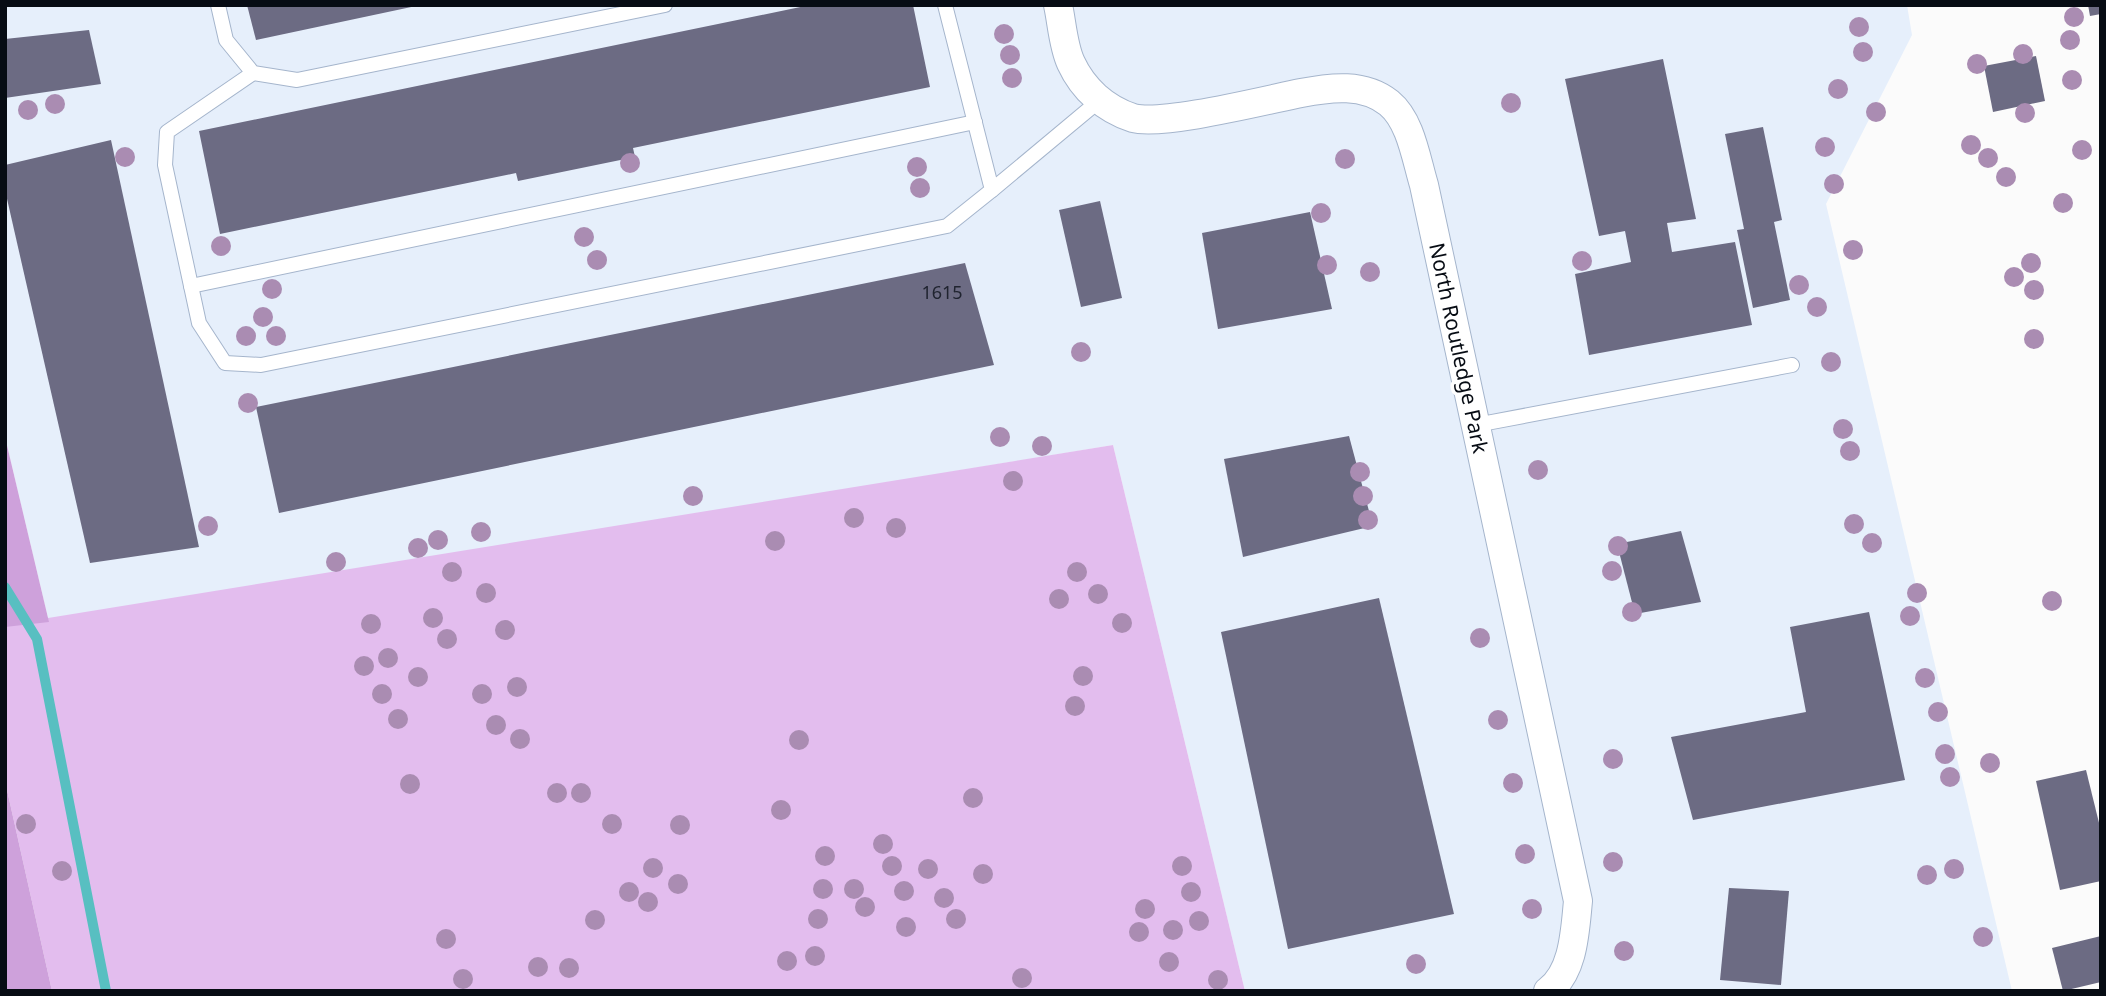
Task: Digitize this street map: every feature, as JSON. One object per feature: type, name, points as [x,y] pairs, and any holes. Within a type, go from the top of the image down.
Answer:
[{"type":"street","name":"North Routledge Park","points":[[1058,5],[1070,61],[1086,89],[1109,108],[1135,118],[1172,118],[1326,88],[1358,88],[1389,103],[1404,122],[1424,185],[1578,901],[1572,950],[1556,985],[1548,991]]},
{"type":"lane","points":[[218,5],[226,40],[253,73],[297,80],[665,5]]},
{"type":"lane","points":[[945,5],[992,190]]},
{"type":"lane","points":[[253,73],[167,132],[165,165],[199,323],[225,363],[261,365],[947,226],[1100,100]]},
{"type":"lane","points":[[191,286],[975,122]]},
{"type":"lane","points":[[1476,425],[1792,365]]},
{"type":"shaded area","points":[[5,5],[1907,5],[1912,35],[1826,204],[2012,991],[1245,991],[1113,445],[49,622],[5,437]]},
{"type":"shaded area","points":[[5,437],[49,622],[5,627]]},
{"type":"shaded area","points":[[1113,445],[1245,991],[52,991],[5,781],[5,625]]},
{"type":"shaded area","points":[[5,781],[52,991],[5,991]]},
{"type":"building","points":[[247,5],[416,5],[416,6],[256,40]]},
{"type":"building","points":[[810,5],[913,5],[930,87],[633,148],[635,157],[518,181],[516,173],[220,234],[199,131]]},
{"type":"building","points":[[2088,5],[2101,5],[2101,14],[2090,16]]},
{"type":"building","points":[[89,30],[101,84],[5,98],[5,39]]},
{"type":"building","points":[[2036,56],[2045,101],[1993,112],[1984,66]]},
{"type":"building","points":[[1663,59],[1696,219],[1667,223],[1672,252],[1735,242],[1752,325],[1589,355],[1575,274],[1631,262],[1625,231],[1599,236],[1565,79]]},
{"type":"building","points":[[1763,127],[1782,220],[1774,222],[1790,300],[1753,308],[1737,230],[1744,229],[1725,134]]},
{"type":"building","points":[[111,140],[199,547],[90,563],[5,190],[5,165]]},
{"type":"building","points":[[1100,201],[1122,298],[1081,307],[1059,210]]},
{"type":"building","points":[[1310,212],[1332,309],[1218,329],[1202,233]]},
{"type":"building","points":[[965,263],[994,365],[279,513],[256,407]]},
{"type":"building","points":[[1349,436],[1373,526],[1243,557],[1224,459]]},
{"type":"building","points":[[1681,531],[1701,602],[1635,614],[1617,544]]},
{"type":"building","points":[[1379,598],[1454,914],[1288,949],[1221,632]]},
{"type":"building","points":[[1869,612],[1905,780],[1693,820],[1671,737],[1806,712],[1790,627]]},
{"type":"building","points":[[2086,770],[2101,831],[2101,881],[2060,890],[2036,781]]},
{"type":"building","points":[[1729,888],[1789,891],[1781,985],[1720,980]]},
{"type":"building","points":[[2101,936],[2101,982],[2063,991],[2052,948]]},
{"type":"waterway","points":[[5,587],[37,639],[106,991]]}]
